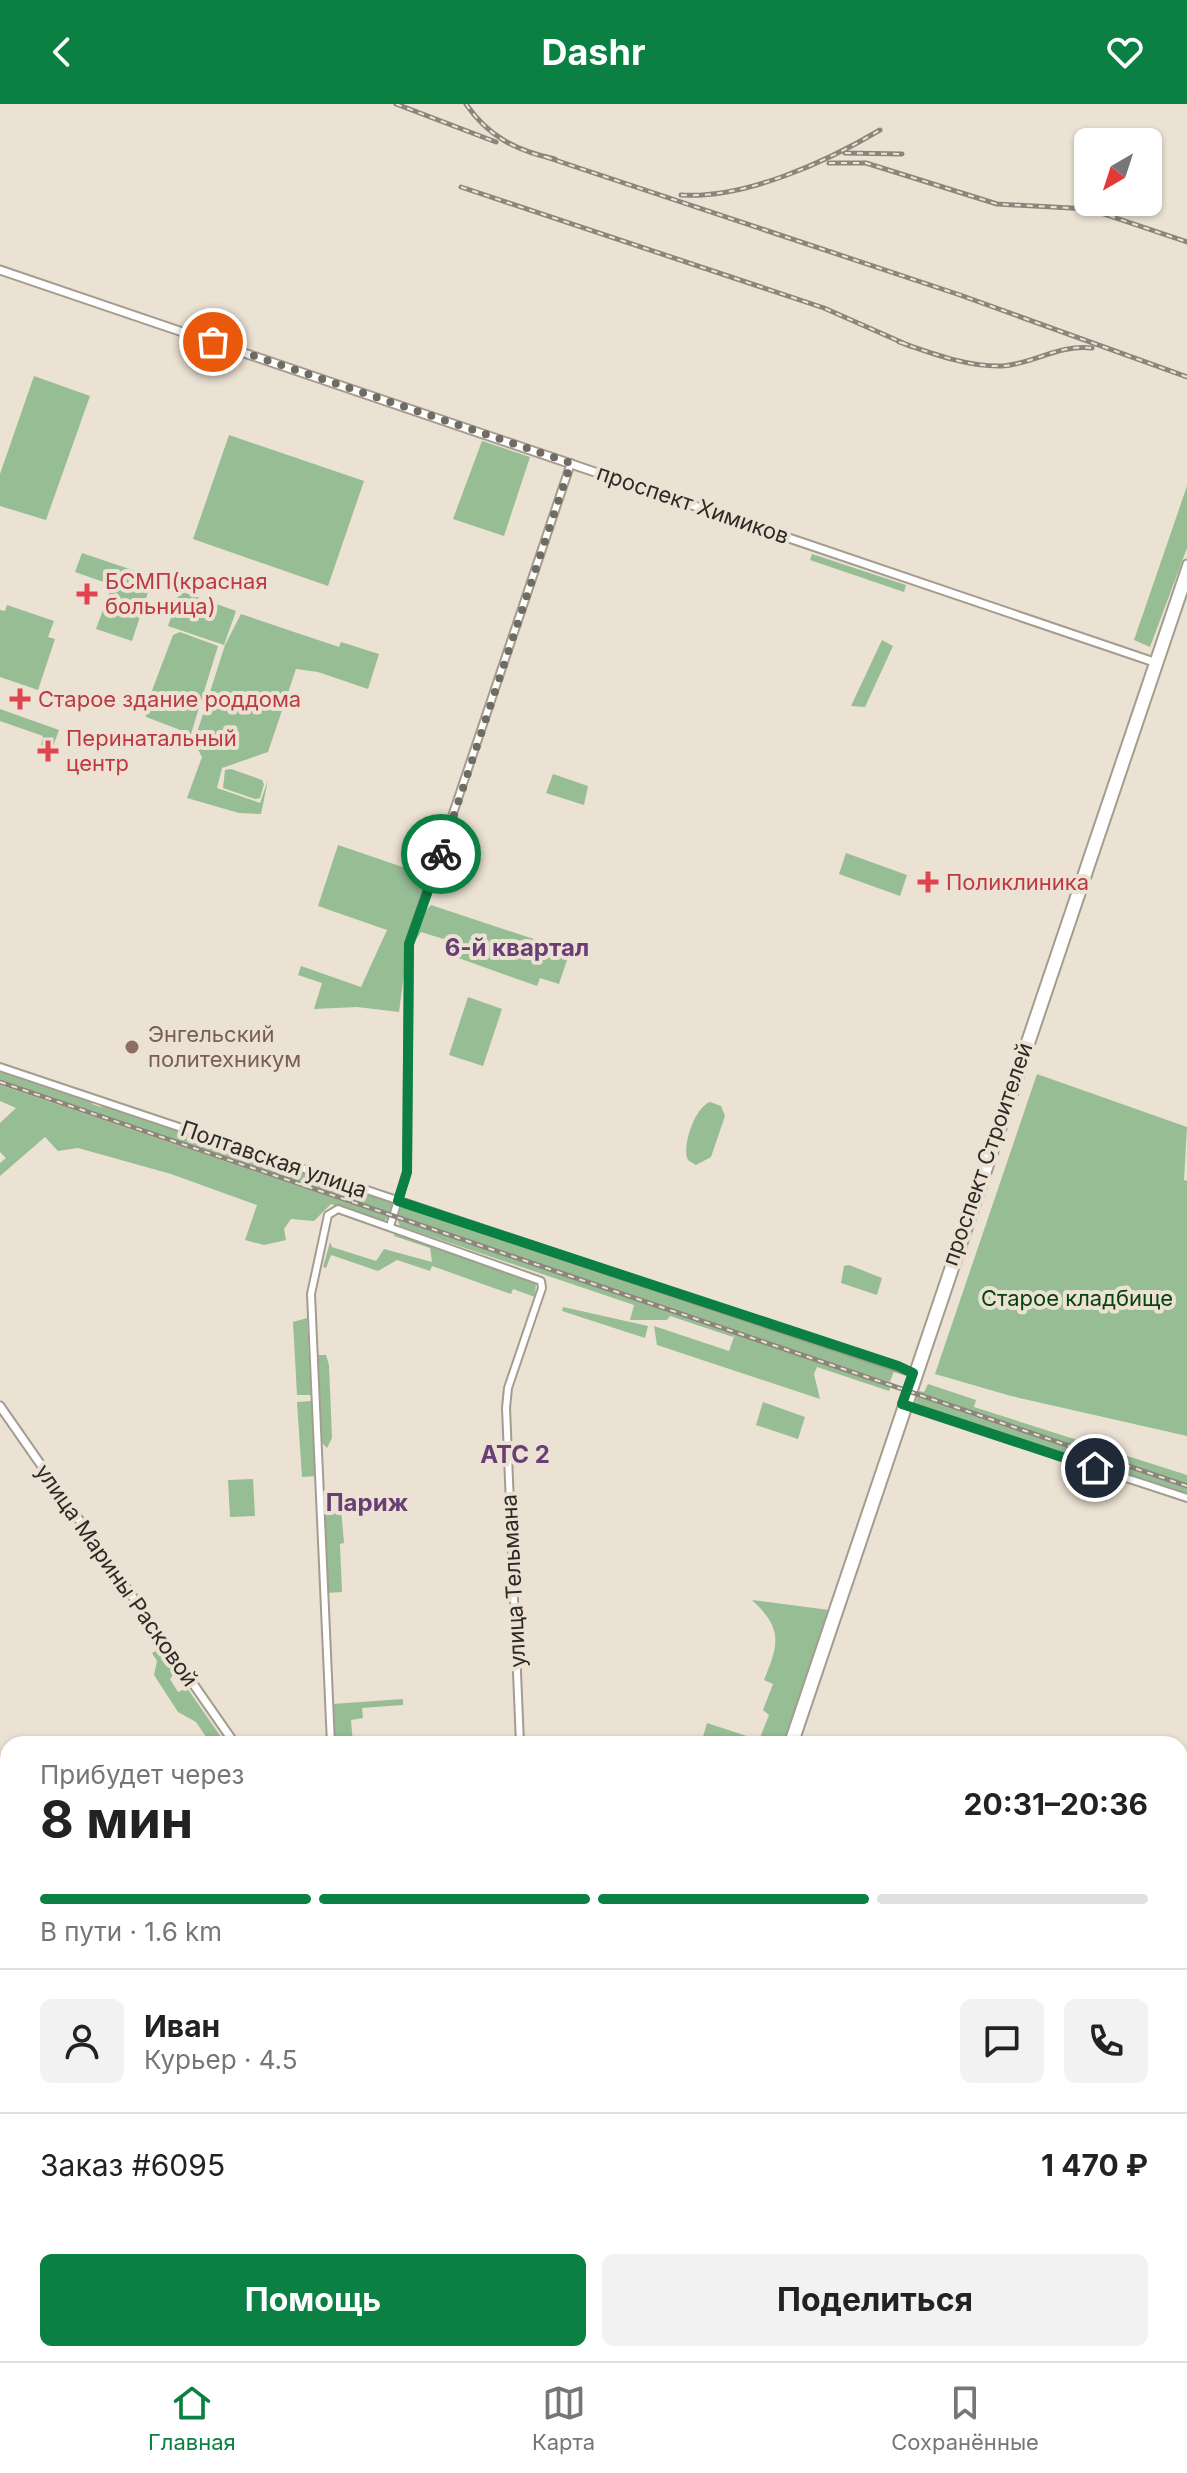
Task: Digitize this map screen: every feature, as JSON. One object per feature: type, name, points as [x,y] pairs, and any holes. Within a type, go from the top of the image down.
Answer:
[{"type":"main road","name":"проспект Химиков","points":[[0,270],[1156,662]]},
{"type":"main road","name":"проспект Строителей","points":[[794,1736],[1187,564]]},
{"type":"main road","name":"проспект Строителей","points":[[1156,662],[1187,580]]},
{"type":"main road","name":"проспект Строителей","points":[[905,1405],[913,1373],[1008,1100]]},
{"type":"main road","name":"улица Марины Расковой","points":[[0,1406],[229,1736]]},
{"type":"street","points":[[390,1226],[407,1172],[409,944],[571,463]]},
{"type":"street","name":"Полтавская улица","points":[[0,1067],[913,1373]]},
{"type":"street","name":"Полтавская улица","points":[[331,1736],[311,1294],[328,1215],[342,1210],[541,1281]]},
{"type":"street","name":"улица Тельмана","points":[[520,1736],[506,1408],[508,1388],[542,1288],[541,1281]]},
{"type":"street","points":[[905,1405],[1187,1498]]},
{"type":"green space","points":[[34,376],[90,396],[46,520],[0,506],[0,474]]},
{"type":"green space","points":[[229,435],[364,481],[328,586],[193,539]]},
{"type":"green space","points":[[482,441],[530,457],[504,536],[453,519]]},
{"type":"green space","points":[[1187,486],[1187,548],[1150,647],[1134,640]]},
{"type":"green space","points":[[82,553],[153,577],[132,641],[96,629],[112,585],[75,572]]},
{"type":"green space","points":[[812,554],[906,585],[904,592],[810,560]]},
{"type":"green space","points":[[180,591],[236,611],[224,645],[168,626]]},
{"type":"green space","points":[[7,605],[54,621],[48,637],[55,639],[38,690],[0,677],[0,610],[5,611]]},
{"type":"green space","points":[[241,614],[339,647],[341,642],[379,654],[368,689],[318,672],[296,669],[268,752],[222,768],[217,788],[260,803],[268,780],[261,814],[239,813],[187,798],[202,757],[194,742],[225,645]]},
{"type":"green space","points":[[180,632],[218,646],[191,734],[146,717],[145,709],[173,635]]},
{"type":"green space","points":[[882,640],[893,646],[865,707],[851,706]]},
{"type":"green space","points":[[0,709],[59,730],[52,749],[41,745],[43,736],[0,721]]},
{"type":"green space","points":[[231,769],[262,780],[264,784],[260,798],[223,788],[225,770]]},
{"type":"green space","points":[[553,774],[588,786],[584,805],[546,793]]},
{"type":"green space","points":[[338,845],[429,876],[409,937],[399,1012],[357,1007],[314,1009],[322,983],[298,975],[301,966],[361,987],[387,930],[318,906]]},
{"type":"green space","points":[[846,853],[907,875],[900,896],[839,874]]},
{"type":"green space","points":[[431,905],[570,951],[559,984],[540,978],[537,986],[450,955],[453,942],[421,932],[415,941],[422,914]]},
{"type":"green space","points":[[468,997],[502,1009],[483,1066],[449,1055]]},
{"type":"green space","points":[[0,1069],[93,1100],[92,1104],[101,1107],[103,1104],[390,1202],[393,1205],[391,1213],[0,1082]]},
{"type":"green space","name":"Старое кладбище","points":[[1037,1074],[1187,1127],[1184,1180],[1187,1181],[1187,1436],[1011,1396],[935,1374]]},
{"type":"green space","points":[[0,1085],[390,1217],[383,1221],[331,1204],[314,1221],[291,1219],[284,1229],[286,1240],[264,1245],[245,1240],[257,1205],[171,1174],[78,1148],[58,1151],[45,1137],[0,1176],[0,1163],[6,1158],[0,1152],[0,1123],[16,1108],[0,1101]]},
{"type":"green space","points":[[710,1102],[721,1106],[725,1116],[711,1157],[696,1165],[688,1160],[686,1154],[688,1137],[699,1111]]},
{"type":"green space","points":[[406,1206],[895,1368],[890,1382],[779,1346],[891,1386],[889,1391],[817,1367],[814,1374],[820,1399],[657,1345],[654,1326],[729,1351],[735,1334],[733,1337],[670,1316],[667,1320],[630,1320],[634,1305],[400,1226],[397,1219],[738,1332],[398,1216],[400,1209]]},
{"type":"green space","points":[[396,1232],[536,1281],[535,1297],[513,1289],[511,1294],[432,1266],[430,1271],[397,1260],[378,1271],[331,1255],[326,1268],[323,1267],[330,1242],[332,1247],[376,1261],[384,1249],[432,1262],[430,1248],[394,1236]]},
{"type":"green space","points":[[849,1265],[882,1278],[877,1295],[841,1283],[844,1266]]},
{"type":"green space","points":[[563,1307],[648,1326],[645,1338],[562,1311]]},
{"type":"green space","points":[[307,1318],[311,1395],[297,1395],[293,1322]]},
{"type":"green space","points":[[317,1355],[326,1355],[329,1365],[332,1438],[327,1448],[322,1443]]},
{"type":"green space","points":[[928,1384],[976,1400],[974,1407],[1187,1475],[1187,1496],[915,1404],[919,1391],[924,1392]]},
{"type":"green space","points":[[311,1401],[316,1476],[302,1477],[297,1402]]},
{"type":"green space","points":[[763,1402],[805,1417],[798,1439],[756,1425]]},
{"type":"green space","points":[[253,1479],[255,1516],[230,1517],[228,1480]]},
{"type":"green space","points":[[340,1497],[344,1543],[340,1544],[342,1592],[327,1593],[323,1498]]},
{"type":"green space","points":[[752,1600],[829,1610],[788,1736],[761,1736],[769,1715],[763,1710],[773,1684],[764,1680],[775,1646],[773,1628]]},
{"type":"green space","points":[[160,1649],[180,1678],[173,1675],[170,1679],[178,1692],[187,1688],[220,1736],[206,1736],[196,1722],[178,1712],[154,1675],[157,1661],[152,1653]]},
{"type":"green space","points":[[403,1699],[403,1705],[362,1708],[363,1718],[351,1720],[352,1736],[334,1736],[332,1704]]},
{"type":"green space","points":[[707,1723],[747,1736],[703,1736]]},
{"type":"railway","points":[[396,104],[496,142]]},
{"type":"railway","points":[[466,104],[484,125],[504,140],[528,152],[555,159]]},
{"type":"railway","points":[[681,195],[706,195],[758,185],[810,166],[880,130]]},
{"type":"railway","points":[[845,153],[902,154]]},
{"type":"railway","points":[[546,157],[960,295],[1187,377]]},
{"type":"railway","points":[[829,163],[866,163],[997,204],[1089,209],[1187,242]]},
{"type":"railway","points":[[461,187],[824,308],[910,346]]},
{"type":"railway","points":[[899,342],[949,358],[989,366],[1013,364],[1068,349],[1092,348]]},
{"type":"railway","points":[[0,1082],[1187,1486]]},
{"type":"way so far","points":[[213,342],[571,463],[441,854]]},
{"type":"place","name":"БСМП(красная больница)","points":[[87,594]]},
{"type":"place","name":"Старое здание роддома","points":[[20,699]]},
{"type":"place","name":"Перинатальный центр","points":[[48,751]]},
{"type":"place","name":"Поликлиника","points":[[928,882]]},
{"type":"place","name":"Энгельский политехникум","points":[[132,1047]]},
{"type":"district","name":"6-й квартал","points":[[517,948]]},
{"type":"district","name":"АТС 2","points":[[515,1455]]},
{"type":"district","name":"Париж","points":[[367,1503]]},
{"type":"route","points":[[441,854],[409,944],[407,1172],[398,1201],[898,1366],[913,1373],[902,1404],[1095,1468]]}]
